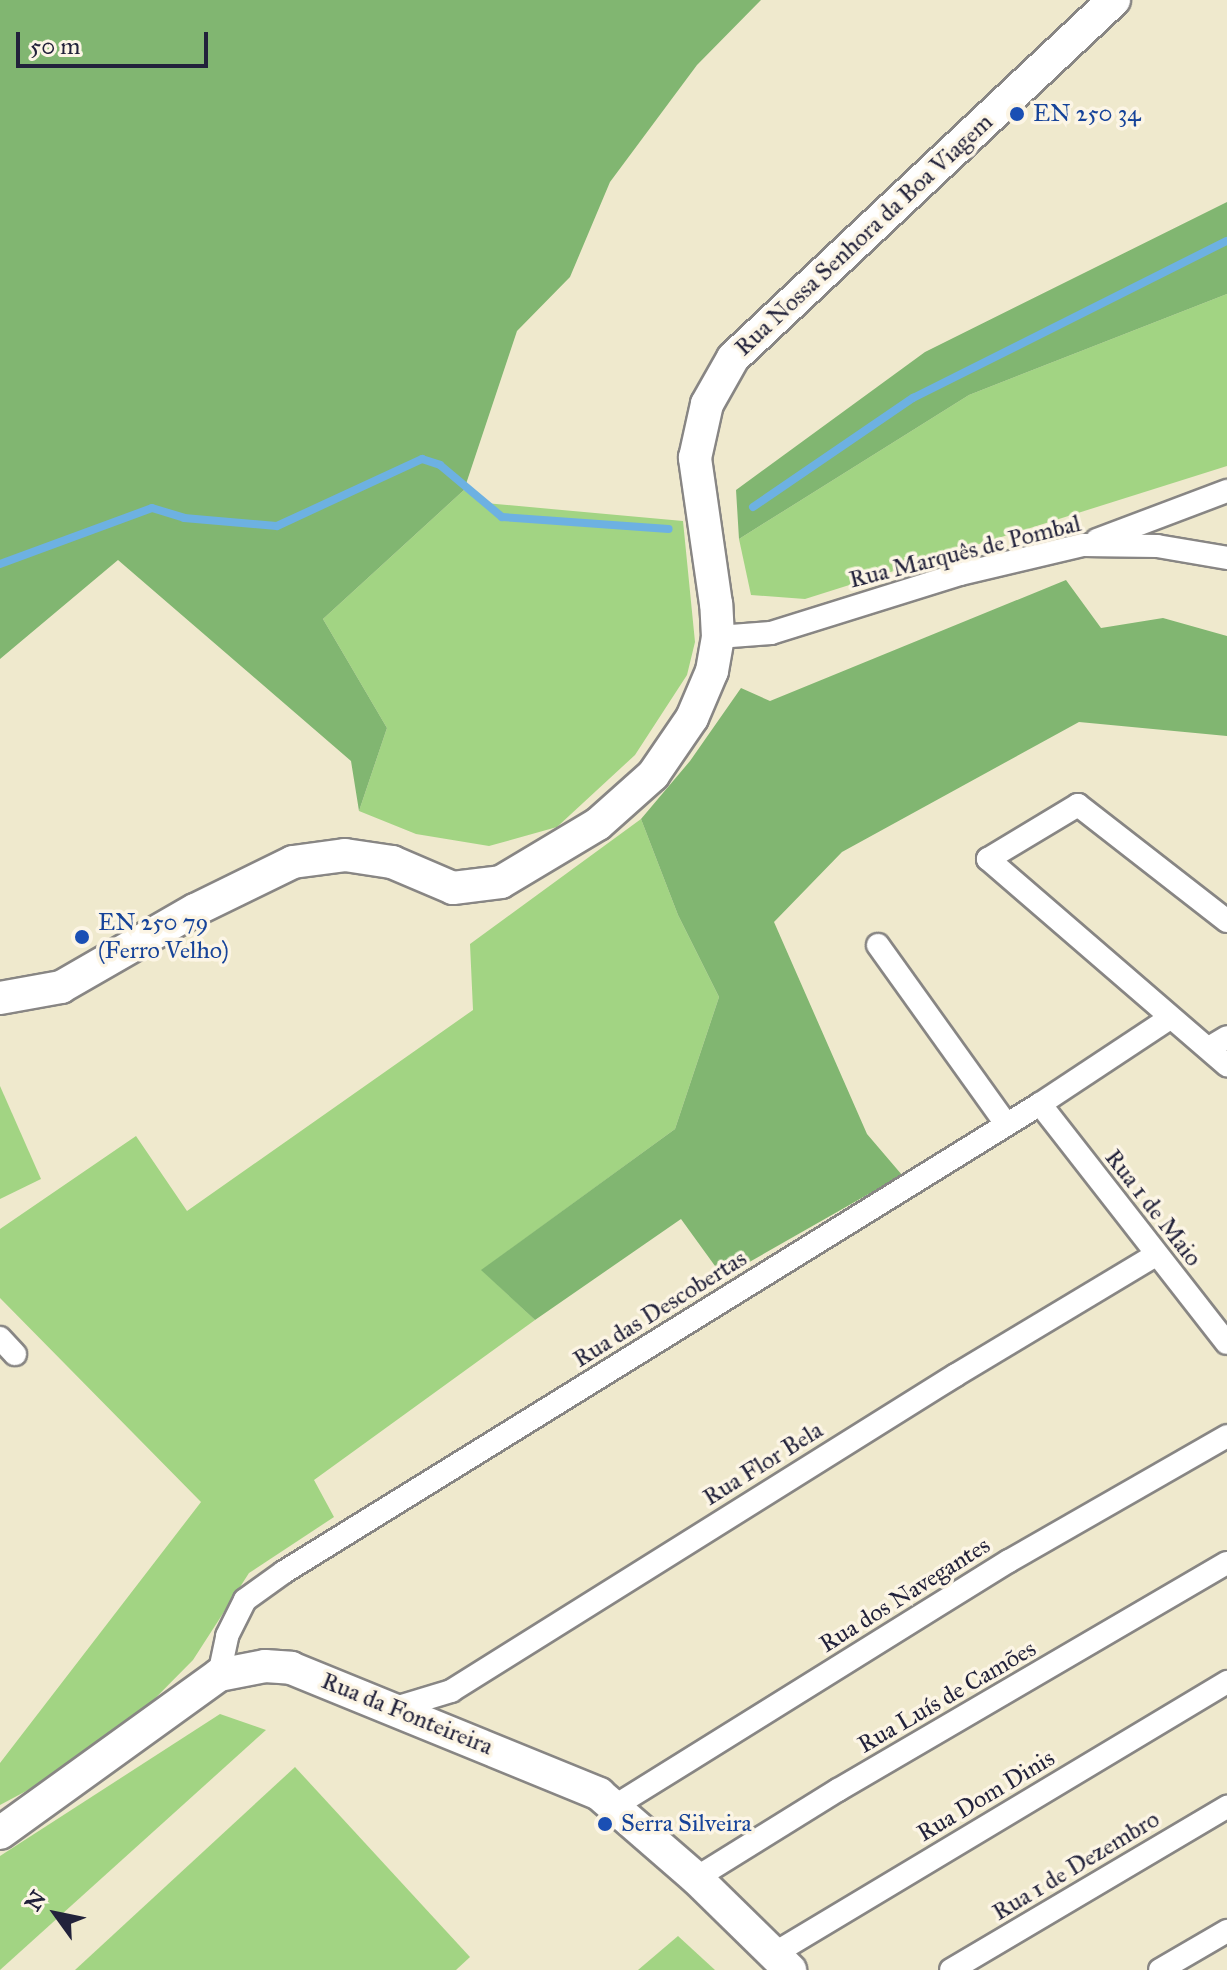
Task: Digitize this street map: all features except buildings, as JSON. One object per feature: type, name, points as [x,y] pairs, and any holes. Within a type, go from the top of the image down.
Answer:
[{"type":"main road","name":"Rua Nossa Senhora da Boa Viagem","points":[[0,998],[61,987],[195,910],[293,862],[345,855],[392,862],[453,888],[501,882],[598,824],[653,775],[692,718],[712,671],[718,637],[695,458],[707,404],[733,358],[1114,0]]},
{"type":"main road","name":"Rua da Fonteireira","points":[[0,1833],[219,1675],[265,1666],[291,1668],[599,1794],[696,1878],[781,1962]]},
{"type":"street","points":[[1083,545],[1227,491]]},
{"type":"street","name":"Rua Marquês de Pombal","points":[[718,637],[771,633],[880,597],[1083,545],[1157,546],[1227,558]]},
{"type":"street","points":[[1227,921],[1078,805],[988,859],[1170,1018],[1218,1042],[1227,1065]]},
{"type":"street","points":[[878,945],[1006,1124]]},
{"type":"street","name":"Rua das Descobertas","points":[[219,1675],[227,1636],[245,1600],[284,1572],[1040,1104],[1170,1018]]},
{"type":"street","name":"Rua 1 de Maio","points":[[1040,1104],[1227,1343]]},
{"type":"street","name":"Rua Flor Bela","points":[[395,1708],[451,1691],[956,1375],[1156,1255]]},
{"type":"street","name":"Rua dos Navegantes","points":[[615,1806],[1009,1561],[1227,1436]]},
{"type":"street","name":"Rua Luís de Camões","points":[[696,1878],[838,1790],[1227,1563]]},
{"type":"street","name":"Rua Dom Dinis","points":[[781,1962],[1227,1682]]},
{"type":"street","name":"Rua 1 de Dezembro","points":[[951,1970],[1227,1807]]},
{"type":"street","points":[[1160,1970],[1227,1931]]},
{"type":"green space","points":[[0,0],[761,0],[697,65],[610,182],[570,277],[517,331],[464,490],[323,619],[387,728],[359,811],[351,761],[118,560],[0,659]]},
{"type":"green space","points":[[1227,202],[1227,294],[969,395],[739,539],[736,490],[925,352]]},
{"type":"green space","points":[[1227,294],[1227,466],[805,599],[751,595],[739,539],[969,395]]},
{"type":"green space","points":[[464,490],[485,503],[683,521],[695,642],[687,675],[635,755],[557,827],[489,846],[416,834],[359,811],[387,728],[323,619]]},
{"type":"green space","points":[[1066,580],[1101,628],[1163,618],[1227,636],[1227,736],[1079,722],[842,852],[774,922],[867,1134],[902,1175],[723,1277],[681,1219],[535,1320],[481,1270],[675,1129],[719,997],[678,915],[641,819],[690,761],[741,688],[770,701]]},
{"type":"green space","points":[[641,819],[678,915],[719,997],[675,1129],[482,1270],[535,1320],[314,1480],[334,1517],[249,1573],[193,1660],[105,1749],[0,1805],[0,1763],[201,1502],[0,1298],[0,1229],[136,1136],[187,1211],[473,1010],[470,944]]},
{"type":"green space","points":[[0,1086],[41,1179],[0,1199]]},
{"type":"green space","points":[[220,1714],[266,1730],[0,1970],[0,1856]]},
{"type":"green space","points":[[295,1767],[470,1957],[456,1970],[75,1970]]},
{"type":"green space","points":[[678,1936],[715,1970],[638,1970]]},
{"type":"waterway","points":[[753,507],[913,398],[1227,241]]},
{"type":"waterway","points":[[0,564],[152,508],[184,518],[277,526],[422,459],[440,465],[502,517],[669,529]]},
{"type":"place","name":"EN 250 34","points":[[1017,114]]},
{"type":"place","name":"EN 250 79 (Ferro Velho)","points":[[82,937]]},
{"type":"place","name":"Serra Silveira","points":[[605,1824]]}]
